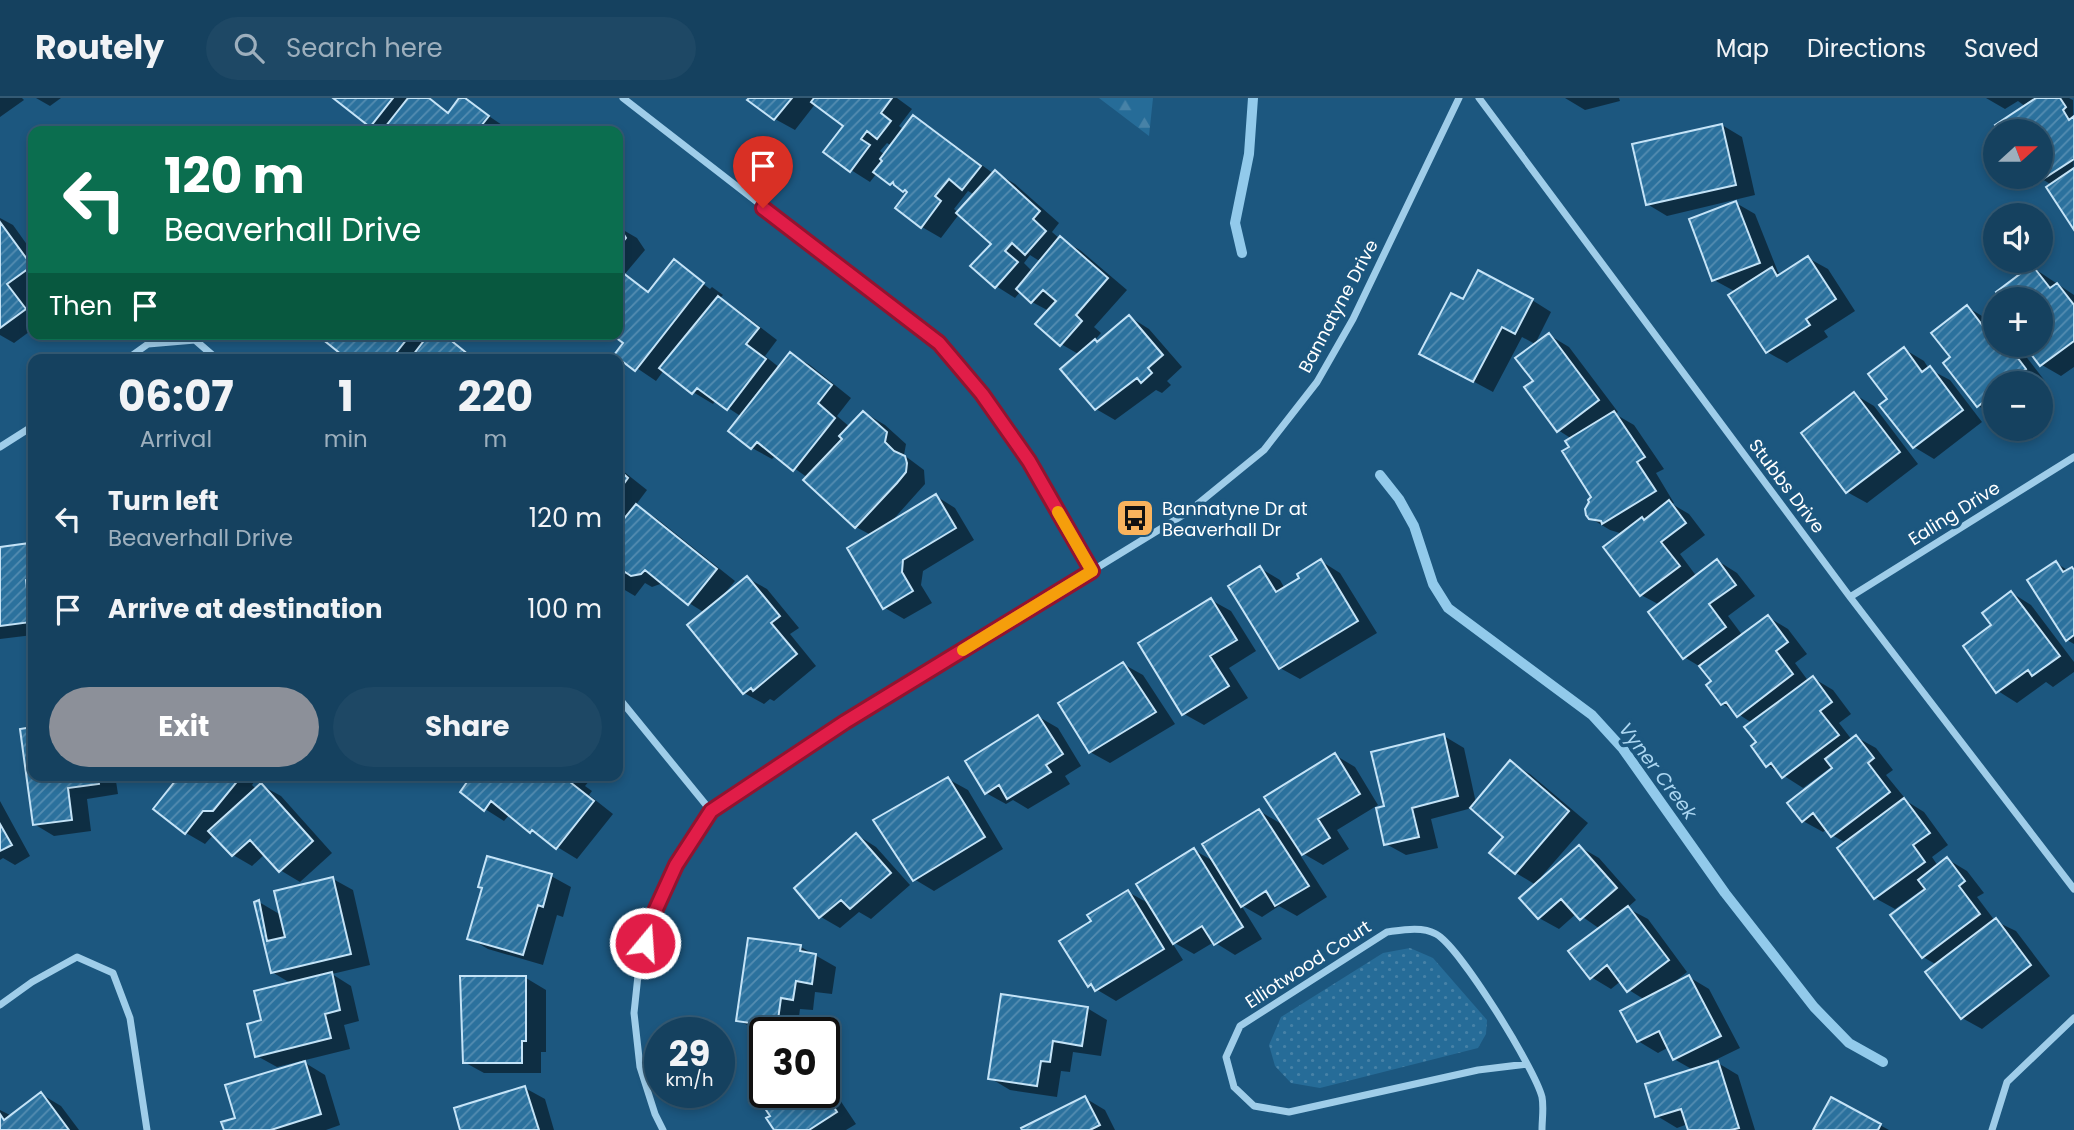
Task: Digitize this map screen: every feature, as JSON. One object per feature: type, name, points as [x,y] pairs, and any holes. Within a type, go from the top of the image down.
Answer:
[{"type":"street","points":[[624,98],[939,343],[982,394],[1029,461],[1092,571]]},
{"type":"street","name":"Bannatyne Drive","points":[[663,1130],[640,1067],[634,1013],[639,966],[651,920],[671,876],[711,811],[845,722],[1199,503],[1264,450],[1310,391],[1353,319],[1459,98]]},
{"type":"street","name":"Stubbs Drive","points":[[1479,98],[1850,597],[2074,889]]},
{"type":"street","points":[[134,354],[148,344],[195,340],[211,354]]},
{"type":"street","points":[[0,447],[28,429]]},
{"type":"street","name":"Ealing Drive","points":[[1850,597],[2074,457]]},
{"type":"street","points":[[623,703],[711,811]]},
{"type":"street","name":"Elliotwood Court","points":[[1527,1064],[1478,1070],[1289,1112],[1254,1106],[1234,1087],[1226,1057],[1240,1026],[1387,932],[1413,929],[1436,933],[1458,957],[1509,1030],[1527,1064],[1542,1098],[1542,1130]]},
{"type":"street","points":[[0,1005],[32,982],[77,957],[113,973],[130,1018],[147,1130]]},
{"type":"street","points":[[1992,1130],[2007,1082],[2074,1018]]},
{"type":"green space","points":[[1099,98],[1153,98],[1149,136]]},
{"type":"green space","points":[[1410,948],[1433,958],[1487,1020],[1486,1034],[1478,1048],[1320,1088],[1291,1083],[1275,1066],[1269,1045],[1281,1017],[1383,953]]},
{"type":"building","points":[[333,98],[393,98],[369,126]]},
{"type":"building","points":[[408,98],[429,98],[448,113],[459,98],[465,98],[489,116],[481,126],[386,126]]},
{"type":"building","points":[[792,98],[774,120],[747,100]]},
{"type":"building","points":[[814,98],[892,98],[881,113],[891,121],[877,139],[867,131],[861,139],[870,145],[850,172],[823,152],[843,126],[811,102]]},
{"type":"building","points":[[2036,98],[2060,98],[2066,107],[2063,110],[2069,120],[2074,116],[2074,159],[2053,173],[2053,119],[2004,119]]},
{"type":"building","points":[[913,115],[981,166],[962,190],[949,179],[935,196],[941,201],[921,228],[895,208],[907,192],[903,192],[893,182],[890,185],[873,172]]},
{"type":"building","points":[[1722,124],[1736,185],[1646,205],[1632,144]]},
{"type":"building","points":[[2074,168],[2074,230],[2047,189],[2053,189],[2053,182]]},
{"type":"building","points":[[995,170],[1040,211],[1033,219],[1046,231],[1025,255],[1012,243],[1005,251],[1018,262],[995,288],[970,266],[991,244],[956,213]]},
{"type":"building","points":[[1736,201],[1760,263],[1712,281],[1689,219]]},
{"type":"building","points":[[0,222],[28,260],[28,269],[7,284],[26,309],[0,328]]},
{"type":"building","points":[[1060,236],[1108,278],[1076,315],[1082,321],[1060,346],[1035,324],[1056,301],[1043,290],[1031,303],[1016,289]]},
{"type":"building","points":[[1808,256],[1836,299],[1806,319],[1810,325],[1766,353],[1728,295],[1772,267],[1777,276]]},
{"type":"building","points":[[674,259],[704,283],[635,371],[623,362],[623,354],[615,354],[623,343],[619,340],[623,340],[623,273],[648,292]]},
{"type":"building","points":[[1478,270],[1533,299],[1515,334],[1502,327],[1473,382],[1419,354],[1451,293],[1463,299]]},
{"type":"building","points":[[2021,273],[2038,273],[2049,287],[2003,287]]},
{"type":"building","points":[[2057,283],[2074,305],[2074,341],[2053,356],[2051,287]]},
{"type":"building","points":[[718,296],[759,328],[746,344],[766,359],[727,410],[697,388],[692,394],[659,368]]},
{"type":"building","points":[[1967,305],[1983,326],[1983,357],[2017,357],[2026,369],[1983,371],[1983,402],[1977,407],[1943,363],[1950,357],[1931,333]]},
{"type":"building","points":[[1129,315],[1163,355],[1148,368],[1152,373],[1141,383],[1137,378],[1095,410],[1060,369]]},
{"type":"building","points":[[1549,333],[1599,400],[1557,432],[1524,387],[1533,381],[1515,358]]},
{"type":"building","points":[[323,340],[406,340],[395,354],[341,354]]},
{"type":"building","points":[[424,340],[450,340],[468,354],[414,354]]},
{"type":"building","points":[[1904,347],[1922,372],[1930,366],[1963,410],[1913,448],[1879,405],[1887,399],[1868,374]]},
{"type":"building","points":[[790,352],[832,385],[818,403],[835,418],[793,471],[757,442],[751,449],[728,431]]},
{"type":"building","points":[[2033,357],[2052,357],[2040,366]]},
{"type":"building","points":[[1854,392],[1900,452],[1846,493],[1801,433]]},
{"type":"building","points":[[863,411],[887,432],[885,442],[894,451],[905,456],[907,463],[906,472],[855,528],[803,480],[842,439],[839,436]]},
{"type":"building","points":[[1614,411],[1645,457],[1637,462],[1656,491],[1602,524],[1601,521],[1589,519],[1586,515],[1585,509],[1591,497],[1562,451],[1569,447],[1565,441]]},
{"type":"building","points":[[936,494],[956,528],[903,560],[902,572],[913,591],[883,609],[847,548]]},
{"type":"building","points":[[1669,500],[1686,523],[1661,542],[1680,566],[1640,596],[1603,547]]},
{"type":"building","points":[[636,504],[717,569],[688,605],[645,570],[641,574],[631,576],[625,572],[623,575],[623,520]]},
{"type":"building","points":[[28,543],[28,622],[0,626],[0,547]]},
{"type":"building","points":[[1321,559],[1358,621],[1279,669],[1228,586],[1260,566],[1276,592],[1299,578],[1297,574]]},
{"type":"building","points":[[1717,559],[1736,585],[1709,604],[1726,627],[1683,659],[1648,612]]},
{"type":"building","points":[[2056,561],[2063,572],[2072,567],[2074,570],[2074,635],[2066,641],[2027,580]]},
{"type":"building","points":[[747,576],[780,616],[771,623],[797,654],[753,691],[751,688],[743,694],[687,625]]},
{"type":"building","points":[[2011,591],[2060,656],[2032,676],[2028,670],[1996,693],[1963,646],[1991,625],[1982,613]]},
{"type":"building","points":[[1211,598],[1237,640],[1210,656],[1229,686],[1182,715],[1138,643]]},
{"type":"building","points":[[1768,615],[1788,642],[1776,651],[1793,674],[1737,717],[1726,702],[1721,705],[1706,685],[1711,681],[1699,666]]},
{"type":"building","points":[[1123,662],[1156,712],[1089,753],[1058,703]]},
{"type":"building","points":[[1813,676],[1832,702],[1820,711],[1839,735],[1782,778],[1771,763],[1766,767],[1751,746],[1756,742],[1744,727]]},
{"type":"building","points":[[1038,715],[1063,754],[1046,765],[1051,772],[1007,799],[999,785],[985,794],[965,761]]},
{"type":"building","points":[[28,728],[28,781],[99,781],[99,784],[68,788],[72,820],[33,825],[20,729]]},
{"type":"building","points":[[1444,734],[1458,796],[1412,808],[1419,837],[1384,845],[1376,808],[1384,806],[1371,752]]},
{"type":"building","points":[[1856,735],[1874,758],[1868,763],[1890,792],[1831,837],[1813,813],[1802,822],[1787,803],[1832,768],[1825,759]]},
{"type":"building","points":[[1335,753],[1360,794],[1318,819],[1330,838],[1302,855],[1264,797]]},
{"type":"building","points":[[1510,760],[1569,811],[1515,874],[1489,853],[1503,837],[1470,808]]},
{"type":"building","points":[[948,777],[985,837],[913,881],[873,820]]},
{"type":"building","points":[[175,781],[238,781],[213,811],[203,811],[185,834],[153,809]]},
{"type":"building","points":[[468,781],[571,781],[594,801],[556,849],[532,830],[530,833],[491,801],[484,811],[460,792]]},
{"type":"building","points":[[261,783],[313,841],[279,872],[250,840],[232,856],[208,831]]},
{"type":"building","points":[[1904,798],[1930,833],[1913,845],[1925,862],[1874,899],[1837,848]]},
{"type":"building","points":[[1259,809],[1309,886],[1275,906],[1266,891],[1241,907],[1202,844]]},
{"type":"building","points":[[0,824],[12,845],[0,851]]},
{"type":"building","points":[[856,833],[891,873],[850,909],[841,900],[819,918],[794,888]]},
{"type":"building","points":[[1579,845],[1617,888],[1580,920],[1561,899],[1538,919],[1519,898]]},
{"type":"building","points":[[1194,848],[1243,927],[1214,945],[1202,926],[1173,944],[1136,884]]},
{"type":"building","points":[[487,856],[552,874],[543,907],[538,905],[523,955],[467,939],[482,888],[478,887]]},
{"type":"building","points":[[1947,857],[1965,881],[1959,886],[1980,914],[1922,958],[1890,915],[1925,889],[1918,880]]},
{"type":"building","points":[[333,877],[351,954],[271,973],[254,902],[259,900],[267,941],[285,937],[274,891]]},
{"type":"building","points":[[1128,890],[1164,949],[1095,991],[1091,984],[1088,987],[1059,941],[1091,921],[1087,915]]},
{"type":"building","points":[[1628,906],[1669,960],[1627,992],[1607,965],[1590,979],[1568,951]]},
{"type":"building","points":[[1996,918],[2031,965],[1961,1019],[1925,972]]},
{"type":"building","points":[[748,938],[801,945],[800,951],[816,954],[812,984],[796,981],[793,1000],[781,998],[778,1017],[749,1017],[749,1023],[736,1021]]},
{"type":"building","points":[[332,972],[340,1010],[325,1014],[331,1038],[255,1057],[247,1024],[261,1020],[254,991]]},
{"type":"building","points":[[1689,975],[1721,1036],[1673,1060],[1659,1031],[1637,1042],[1620,1011]]},
{"type":"building","points":[[460,976],[526,976],[526,1041],[522,1041],[522,1063],[463,1063]]},
{"type":"building","points":[[1001,994],[1088,1007],[1082,1046],[1053,1041],[1050,1062],[1041,1061],[1037,1086],[988,1079]]},
{"type":"building","points":[[305,1061],[321,1114],[271,1130],[224,1130],[221,1122],[235,1118],[225,1085]]},
{"type":"building","points":[[1718,1061],[1739,1128],[1688,1130],[1681,1109],[1655,1117],[1645,1084]]},
{"type":"building","points":[[525,1086],[539,1130],[460,1130],[454,1108]]},
{"type":"building","points":[[41,1092],[69,1130],[0,1130],[0,1114],[4,1120]]},
{"type":"building","points":[[1085,1096],[1100,1125],[1090,1130],[1022,1130],[1021,1128]]},
{"type":"building","points":[[1831,1097],[1881,1124],[1878,1130],[1813,1130]]},
{"type":"building","points":[[765,1108],[834,1108],[837,1112],[809,1130],[774,1130],[766,1118],[770,1116]]},
{"type":"waterway","name":"Vyner Creek","points":[[1242,253],[1235,223],[1249,154],[1253,98]]},
{"type":"waterway","name":"Vyner Creek","points":[[1380,475],[1399,499],[1414,526],[1433,584],[1448,608],[1592,715],[1623,749],[1725,893],[1814,1007],[1849,1043],[1883,1062]]},
{"type":"slow traffic","points":[[963,650],[1092,571],[1058,512]]},
{"type":"place","name":"Bannatyne Dr at Beaverhall Dr","points":[[1135,518]]},
{"type":"route","points":[[645,943],[651,920],[676,865],[711,811],[845,722],[1092,571],[1029,461],[982,394],[939,343],[763,208]]}]
